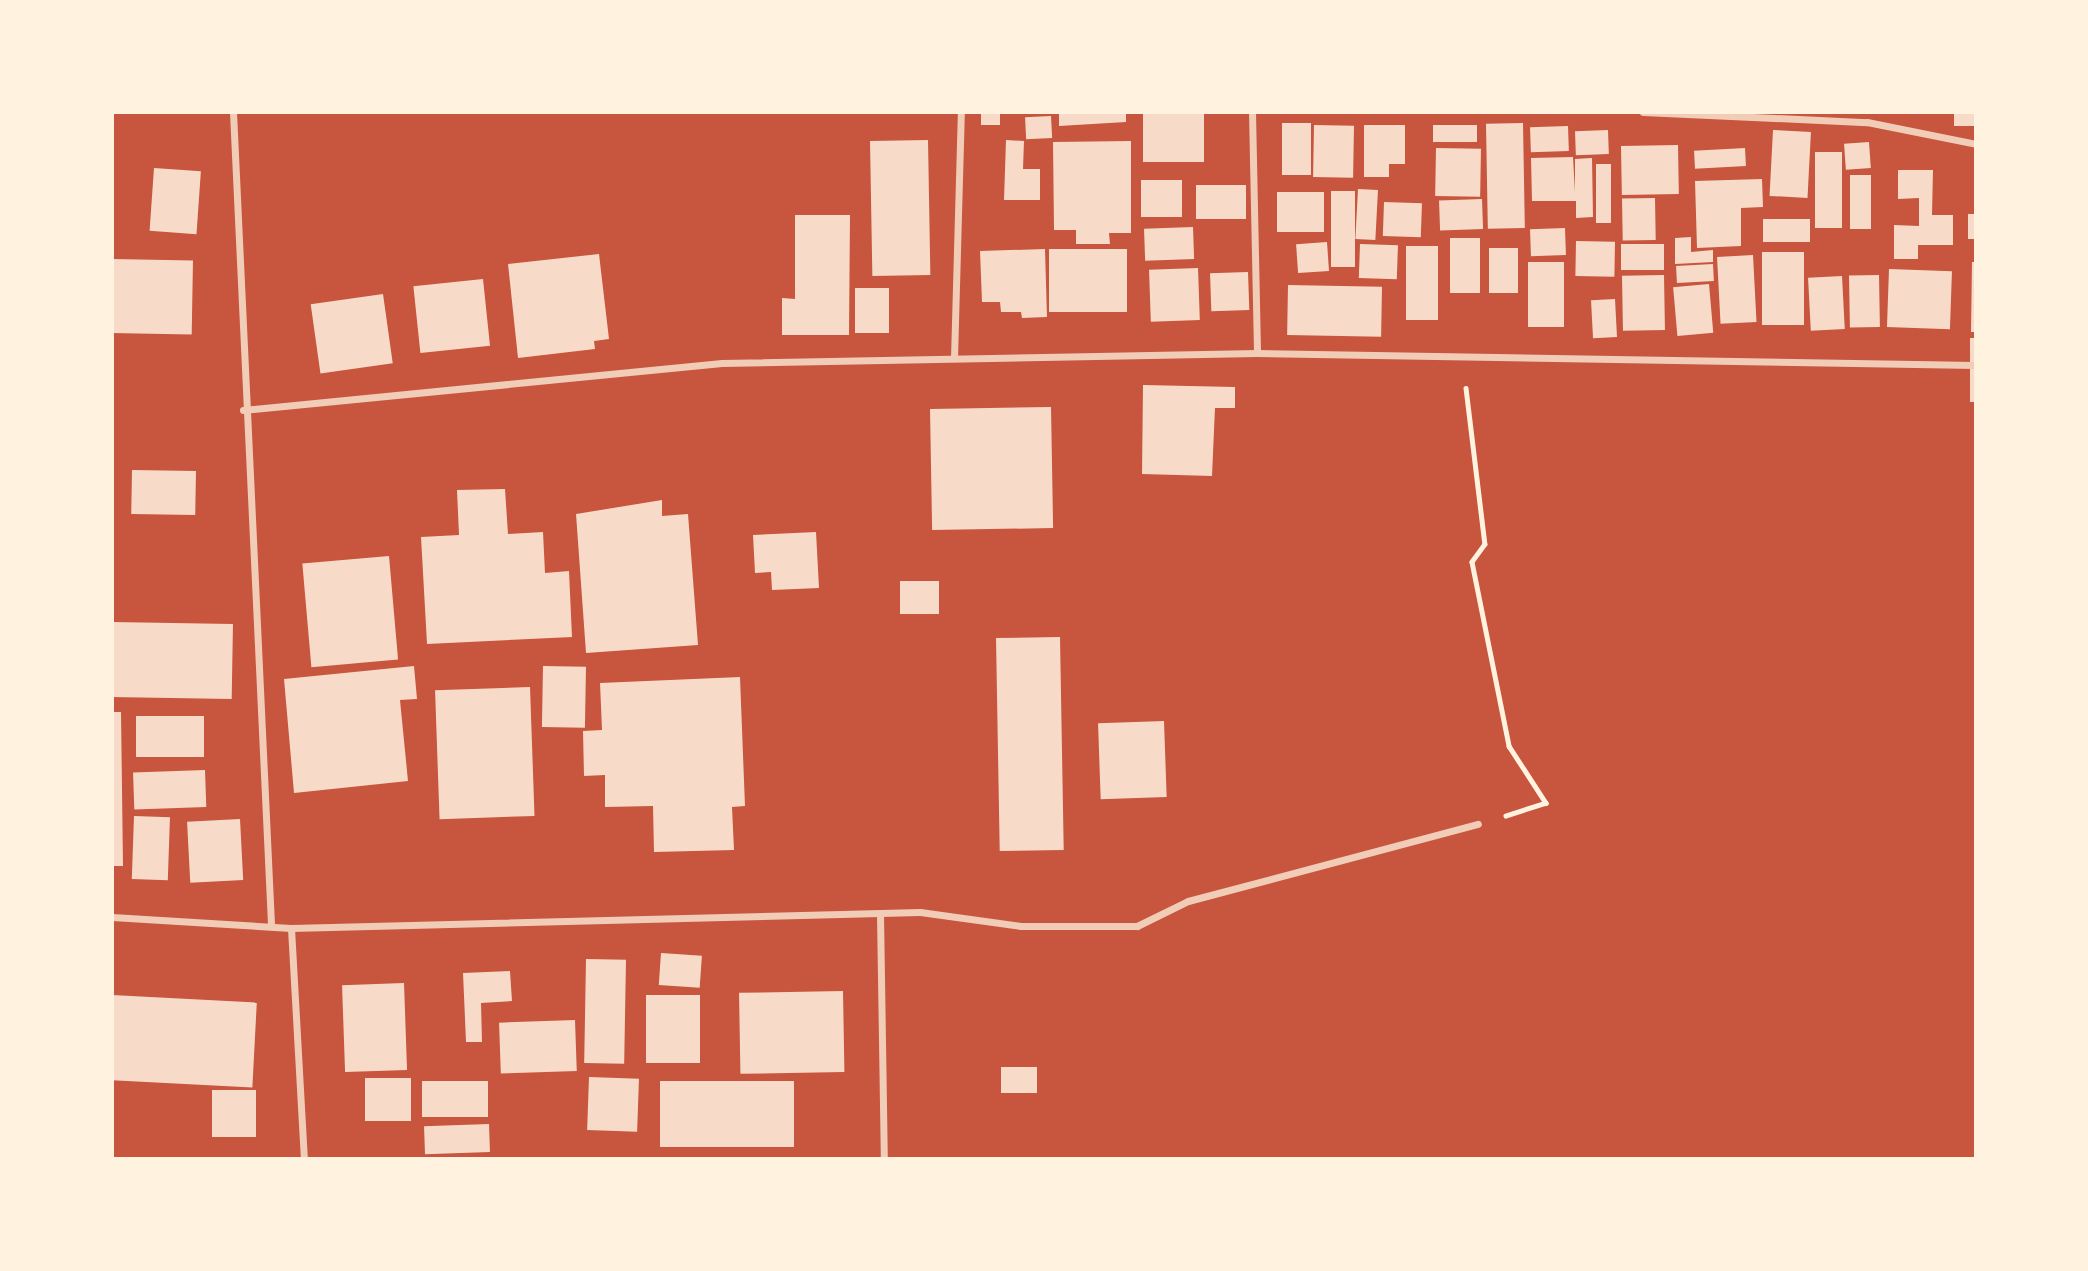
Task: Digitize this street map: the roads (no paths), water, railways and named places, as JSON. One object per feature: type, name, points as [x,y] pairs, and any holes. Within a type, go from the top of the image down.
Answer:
[{"type":"street","points":[[233,112],[243,410],[271,924]]},
{"type":"street","points":[[954,358],[961,112]]},
{"type":"street","points":[[1252,112],[1257,353]]},
{"type":"street","points":[[1643,112],[1867,122],[1976,144]]},
{"type":"street","points":[[243,410],[722,363],[1257,353],[1976,365]]},
{"type":"street","points":[[112,917],[271,924],[291,928],[880,914],[1021,926],[1137,926],[1188,901],[1478,824]]},
{"type":"street","points":[[880,914],[884,1159]]},
{"type":"street","points":[[291,928],[304,1159]]}]
